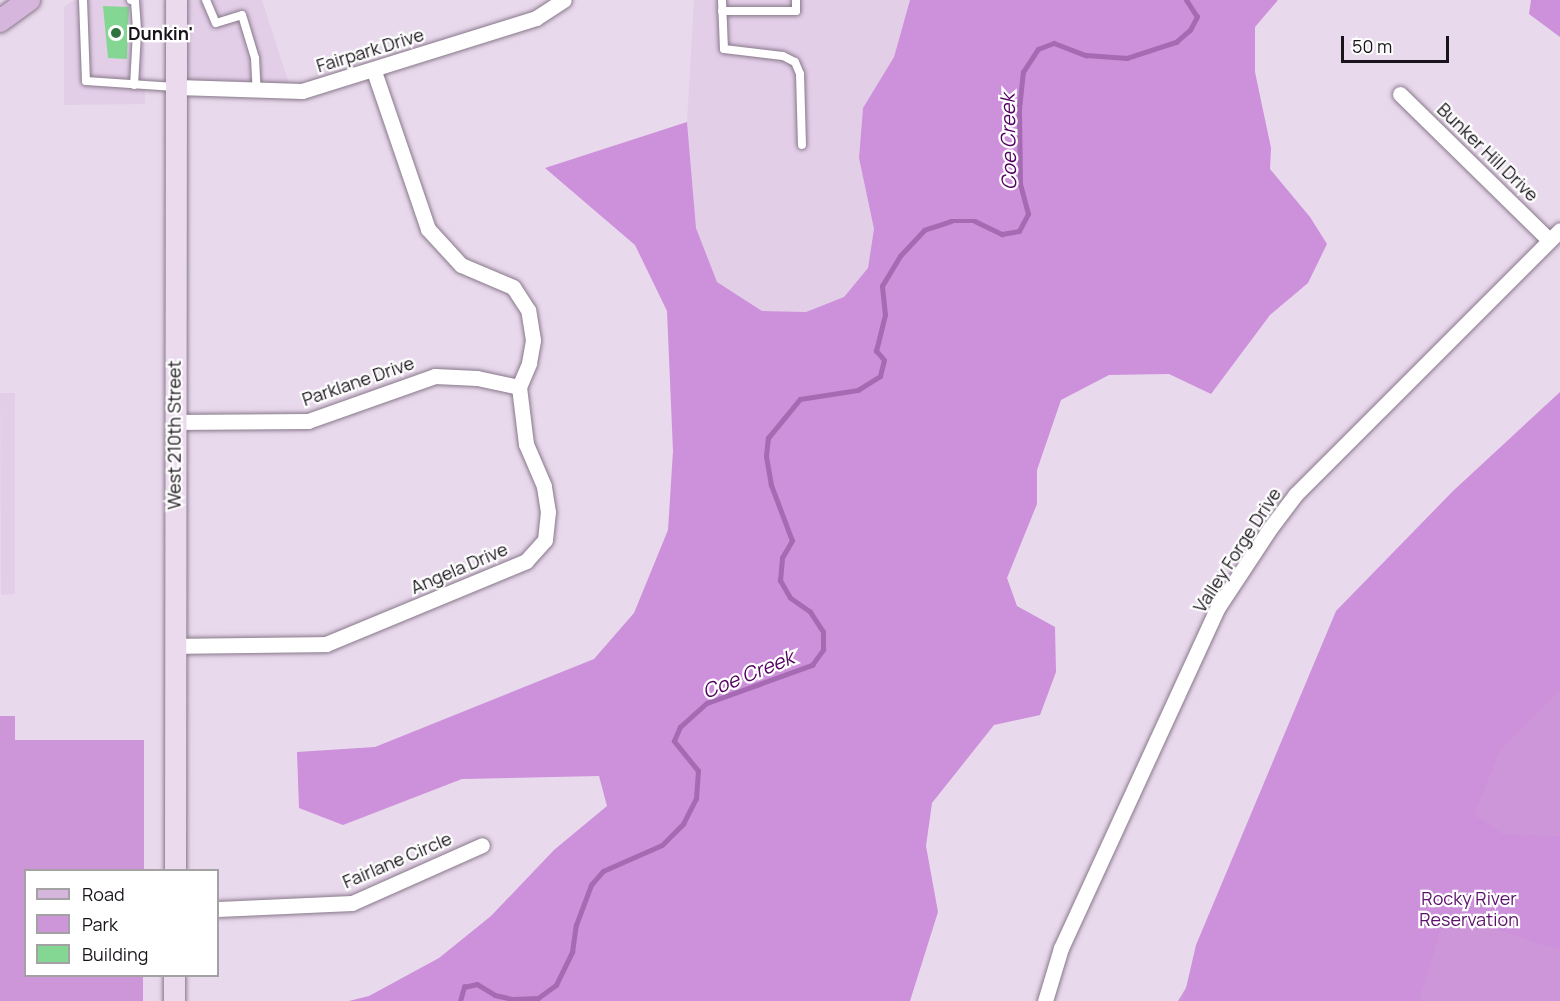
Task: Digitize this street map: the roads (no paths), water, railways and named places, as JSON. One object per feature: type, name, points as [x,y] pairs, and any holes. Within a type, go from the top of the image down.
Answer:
[{"type":"main road","points":[[0,21],[29,0]]},
{"type":"street","name":"West 210th Street","points":[[175,869],[173,422],[176,0]]},
{"type":"street","name":"Fairpark Drive","points":[[177,87],[302,91],[374,71],[536,18],[564,0]]},
{"type":"street","name":"Angela Drive","points":[[173,646],[326,644],[526,561],[545,540],[548,512],[544,486],[526,444],[519,387],[529,363],[533,340],[528,310],[513,287],[461,265],[428,229],[374,71]]},
{"type":"street","name":"Bunker Hill Drive","points":[[1400,94],[1554,234]]},
{"type":"street","name":"Valley Forge Drive","points":[[1045,1001],[1061,948],[1218,607],[1296,494],[1554,234]]},
{"type":"street","name":"Parklane Drive","points":[[173,422],[308,421],[435,376],[477,378],[519,387]]},
{"type":"street","name":"Fairlane Circle","points":[[219,909],[352,903],[482,845]]},
{"type":"street","points":[[174,977],[174,1001]]},
{"type":"lane","points":[[83,0],[86,81],[177,87]]},
{"type":"lane","points":[[131,0],[135,1],[137,32],[134,85]]},
{"type":"lane","points":[[206,0],[216,23],[242,15],[255,58],[257,91]]},
{"type":"lane","points":[[722,0],[724,49],[783,56],[795,62],[800,74],[802,145]]},
{"type":"lane","points":[[722,11],[796,11],[796,0]]},
{"type":"waterway","name":"Coe Creek","points":[[460,1001],[464,987],[477,984],[495,995],[513,999],[538,998],[556,985],[572,952],[576,925],[591,885],[603,871],[662,845],[683,824],[696,799],[698,771],[674,741],[680,727],[707,703],[812,665],[823,650],[823,632],[810,612],[790,598],[780,581],[782,558],[792,541],[771,485],[766,456],[768,438],[800,399],[858,390],[880,376],[884,360],[876,351],[885,315],[882,286],[900,256],[924,230],[951,221],[975,221],[1002,234],[1019,231],[1028,214],[1020,185],[1019,109],[1023,72],[1038,49],[1054,43],[1086,55],[1127,58],[1176,42],[1190,30],[1197,17],[1186,0]]},
{"type":"place","name":"Dunkin'","points":[[116,33]]},
{"type":"park label","name":"Rocky River Reservation","points":[[1469,909]]}]
